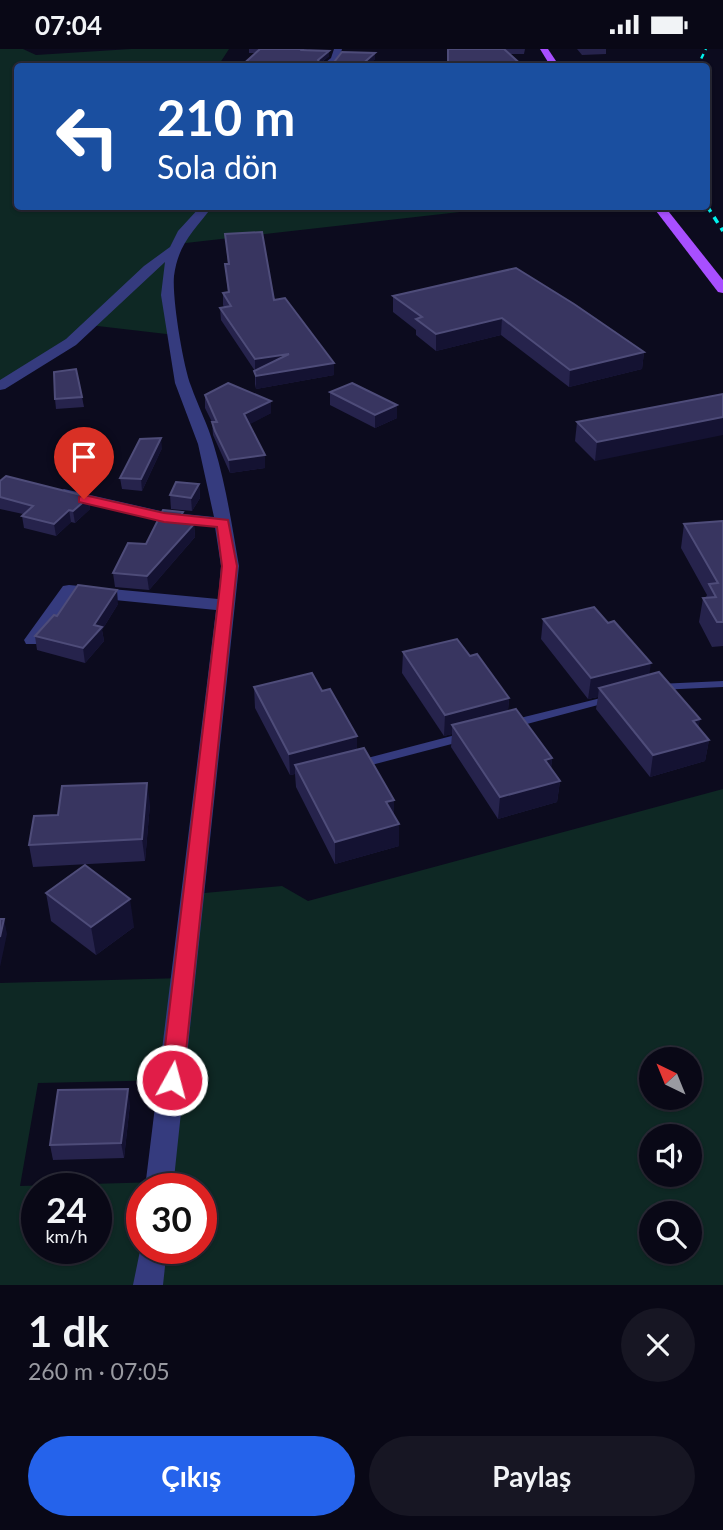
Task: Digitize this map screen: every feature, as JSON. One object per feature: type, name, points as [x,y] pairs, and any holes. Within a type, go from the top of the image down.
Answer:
[{"type":"main road","points":[[661,210],[723,289]]},
{"type":"street","points":[[161,1173],[230,566],[206,444],[182,383],[168,295],[168,276],[175,249],[182,234],[203,210]]},
{"type":"street","points":[[0,386],[71,342],[148,269],[175,249]]},
{"type":"street","points":[[52,491],[164,517],[223,523]]},
{"type":"street","points":[[33,640],[69,590],[226,605]]},
{"type":"street","points":[[148,1285],[151,1264]]},
{"type":"lane","points":[[644,690],[688,684],[723,684]]},
{"type":"lane","points":[[496,729],[617,697]]},
{"type":"lane","points":[[347,767],[482,732]]},
{"type":"green space","points":[[0,49],[23,49],[36,55],[131,49],[229,49],[220,63],[14,63],[14,210],[477,210],[177,244],[170,265],[175,335],[89,325],[0,386]]},
{"type":"green space","points":[[723,789],[723,1285],[0,1285],[0,983],[184,978],[194,894],[282,886],[308,901]],"holes":[[[172,1080],[161,1173],[217,1173],[217,1264],[126,1264],[126,1183],[112,1183],[112,1264],[21,1264],[21,1180],[38,1083]]]},
{"type":"building","points":[[260,49],[329,51],[318,60],[320,63],[244,63]]},
{"type":"building","points":[[448,49],[504,49],[520,63],[448,63]]},
{"type":"building","points":[[342,52],[375,53],[364,63],[327,63],[334,62]]},
{"type":"building","points":[[262,232],[274,300],[285,298],[334,363],[256,376],[254,371],[289,354],[255,359],[220,308],[231,306],[223,293],[229,292],[225,234]]},
{"type":"building","points":[[516,268],[644,352],[570,370],[502,318],[436,334],[416,319],[422,317],[393,296]]},
{"type":"building","points":[[76,369],[82,397],[55,399],[54,372]]},
{"type":"building","points":[[228,383],[271,401],[244,414],[265,455],[229,460],[215,431],[212,422],[217,422],[205,395]]},
{"type":"building","points":[[352,383],[397,405],[375,415],[330,392]]},
{"type":"building","points":[[723,394],[723,417],[597,442],[577,422]]},
{"type":"building","points":[[161,438],[141,479],[120,478],[140,439]]},
{"type":"building","points":[[6,476],[89,497],[54,524],[22,516],[33,506],[0,497],[0,481]]},
{"type":"building","points":[[176,482],[199,484],[191,498],[170,495]]},
{"type":"building","points":[[163,510],[183,512],[177,522],[194,524],[147,576],[113,573],[128,543],[146,544]]},
{"type":"building","points":[[723,521],[723,622],[717,622],[703,598],[716,597],[709,584],[718,583],[684,524]]},
{"type":"building","points":[[78,585],[117,590],[94,625],[102,627],[83,648],[35,636],[54,615],[57,616]]},
{"type":"building","points":[[594,607],[608,623],[614,621],[651,663],[591,678],[543,619]]},
{"type":"building","points":[[457,639],[470,656],[477,654],[509,698],[445,715],[403,652]]},
{"type":"building","points":[[659,672],[700,719],[693,721],[709,740],[653,755],[599,688]]},
{"type":"building","points":[[312,673],[322,691],[330,689],[357,736],[289,754],[254,687]]},
{"type":"building","points":[[516,709],[552,758],[545,760],[560,781],[500,797],[452,725]]},
{"type":"building","points":[[364,748],[394,800],[386,802],[399,824],[335,842],[295,765]]},
{"type":"building","points":[[147,783],[142,839],[29,845],[34,816],[58,815],[62,786]]},
{"type":"building","points":[[85,865],[130,899],[91,927],[46,893]]},
{"type":"building","points":[[0,919],[4,919],[0,937]]},
{"type":"building","points":[[128,1089],[121,1143],[50,1145],[58,1090]]},
{"type":"railway","points":[[699,63],[706,49]]},
{"type":"railway","points":[[710,210],[723,231]]},
{"type":"route","points":[[84,499],[129,511],[198,522],[223,523],[230,566],[172,1080]]}]
